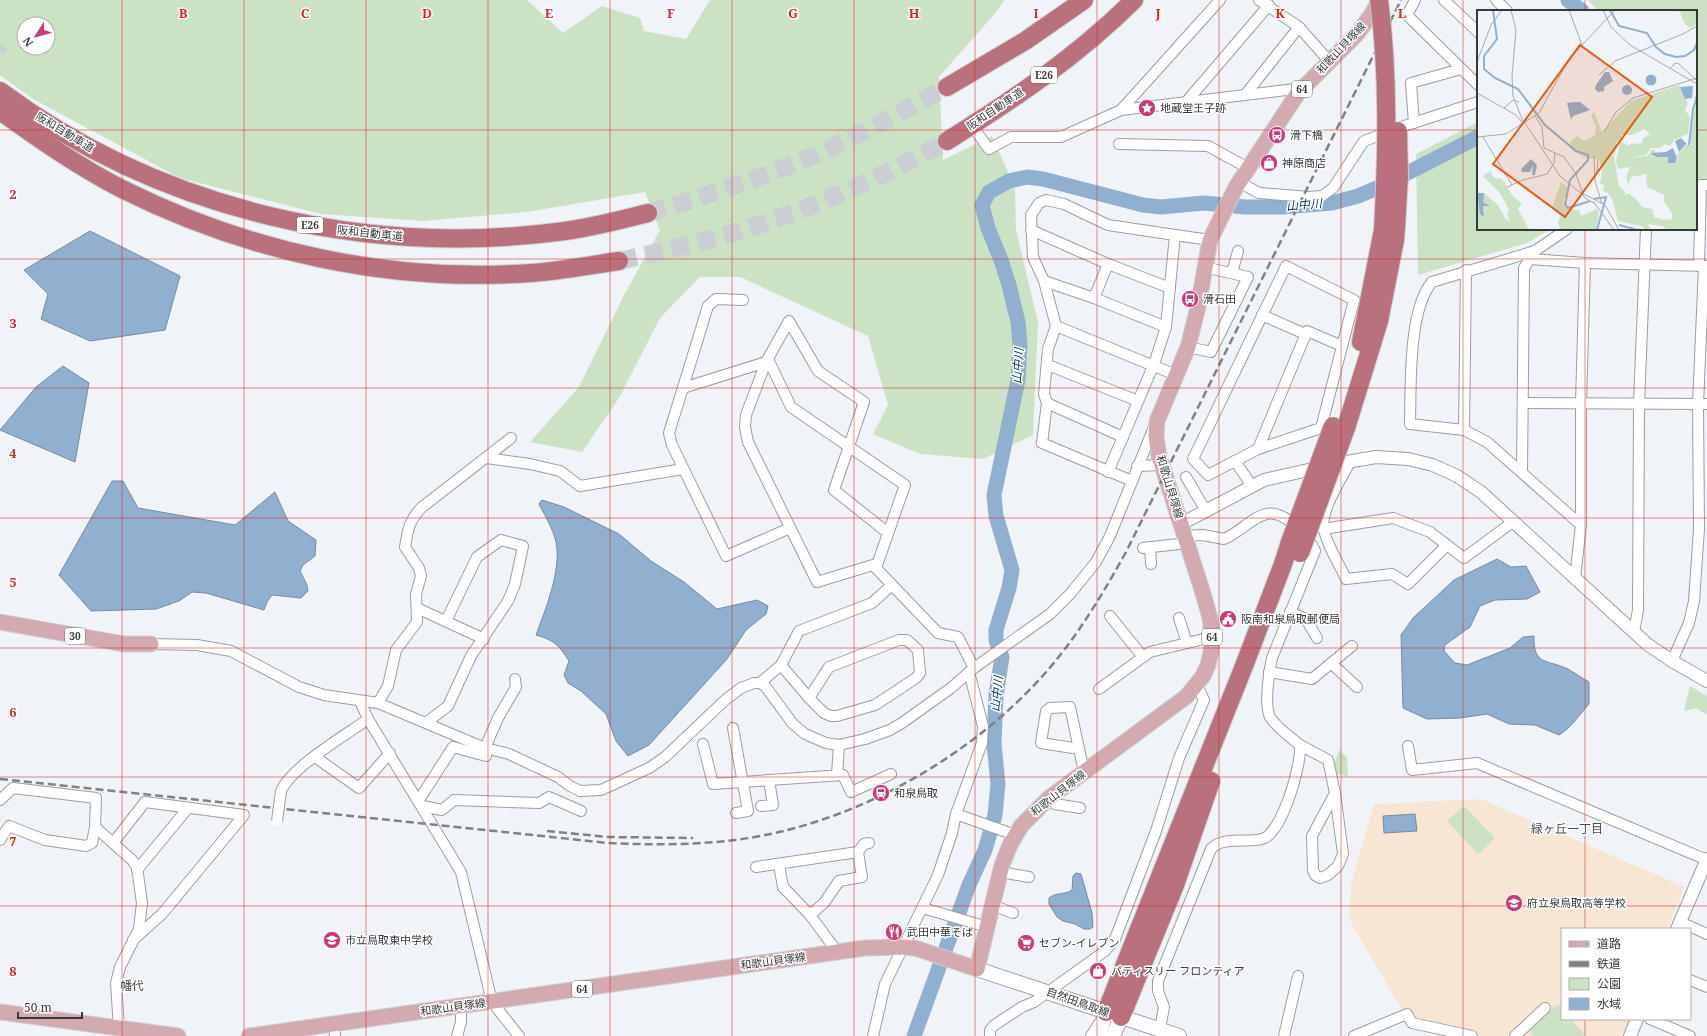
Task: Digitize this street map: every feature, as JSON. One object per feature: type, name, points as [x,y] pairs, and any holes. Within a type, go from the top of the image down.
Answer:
[{"type":"highway","points":[[948,87],[1025,41],[1084,0]]},
{"type":"highway","name":"阪和自動車道","points":[[947,141],[998,109],[1044,76],[1087,42],[1134,0]]},
{"type":"highway","points":[[1114,1015],[1175,885],[1295,548],[1379,321],[1395,240],[1389,229],[1383,52],[1379,0]]},
{"type":"highway","points":[[1389,229],[1399,177],[1396,75],[1391,0]]},
{"type":"highway","name":"阪和自動車道","points":[[0,91],[93,150],[139,172],[186,191],[231,206],[329,228],[382,235],[430,238],[479,238],[565,231],[648,213]]},
{"type":"highway","name":"阪和自動車道","points":[[0,111],[76,162],[121,188],[197,222],[236,236],[280,249],[328,260],[377,268],[429,272],[530,273],[619,261]]},
{"type":"main road","name":"和歌山貝塚線","points":[[253,1036],[335,1030],[461,1005],[492,1002],[865,948],[909,947],[971,966],[982,926],[992,905],[1010,833],[1049,798],[1187,696],[1197,685],[1208,664],[1211,652],[1212,637],[1210,618],[1185,534],[1162,465],[1156,436],[1156,421],[1188,347],[1198,307],[1204,267],[1212,234],[1237,185],[1303,88],[1356,35],[1372,14],[1379,0]]},
{"type":"main road","name":"30","points":[[0,622],[124,644],[151,644]]},
{"type":"main road","name":"自然田鳥取線","points":[[971,966],[1179,1036]]},
{"type":"main road","points":[[0,1012],[178,1036]]},
{"type":"main road","points":[[1099,1036],[1114,1015]]},
{"type":"main road","points":[[1113,1036],[1114,1015]]},
{"type":"street","points":[[1121,110],[1220,0]]},
{"type":"street","points":[[1259,0],[1269,5],[1299,28],[1329,61]]},
{"type":"street","points":[[1415,0],[1407,16],[1461,69],[1476,79]]},
{"type":"street","points":[[1444,0],[1477,31]]},
{"type":"street","points":[[1496,0],[1506,10]]},
{"type":"street","points":[[1187,101],[1269,5]]},
{"type":"street","points":[[1245,95],[1299,28]]},
{"type":"street","points":[[1414,123],[1411,83],[1461,69]]},
{"type":"street","points":[[978,134],[989,150],[1011,137],[1061,137],[1121,110],[1303,88]]},
{"type":"street","points":[[1237,185],[1259,192],[1309,197],[1322,196],[1333,188],[1364,141],[1477,102]]},
{"type":"street","points":[[1119,144],[1208,146],[1248,168]]},
{"type":"street","points":[[1672,661],[1689,623],[1694,601],[1703,530],[1703,266],[1701,185],[1707,185]]},
{"type":"street","points":[[1132,481],[1042,443],[1047,403],[1044,394],[1048,365],[1048,350],[1056,326],[1044,281],[1033,257],[1031,215],[1039,203],[1046,200],[1082,212],[1108,225],[1175,235],[1212,234]]},
{"type":"street","points":[[1031,230],[1108,264],[1170,288]]},
{"type":"street","points":[[1522,472],[1524,404],[1524,268],[1533,255],[1566,230]]},
{"type":"street","points":[[1634,632],[1638,610],[1639,404],[1646,230]]},
{"type":"street","points":[[1108,472],[1154,364],[1166,326],[1175,235]]},
{"type":"street","points":[[1232,273],[1238,251]]},
{"type":"street","points":[[1581,525],[1487,442],[1464,430],[1410,424],[1412,360],[1416,324],[1425,290],[1432,282],[1466,270],[1533,255],[1585,263],[1703,266]]},
{"type":"street","points":[[1575,578],[1581,525],[1585,263]]},
{"type":"street","points":[[1094,298],[1108,264]]},
{"type":"street","points":[[1286,266],[1354,300],[1321,428],[1258,449],[1208,475],[1193,459],[1262,315],[1286,266]]},
{"type":"street","points":[[1188,347],[1211,352],[1248,277],[1204,267]]},
{"type":"street","points":[[1464,430],[1466,270]]},
{"type":"street","points":[[1044,281],[1094,298],[1166,326]]},
{"type":"street","points":[[743,300],[716,299],[708,306],[669,433],[672,445],[726,556],[790,528]]},
{"type":"street","points":[[1262,315],[1305,334]]},
{"type":"street","points":[[873,1036],[885,984],[909,947],[923,908],[938,875],[952,833],[956,814],[980,750],[983,734],[971,670],[958,637],[938,633],[873,565],[817,582],[748,442],[745,428],[746,415],[767,360],[789,321],[818,371],[864,402],[834,490],[888,533]]},
{"type":"street","points":[[1056,326],[1154,364],[1176,375]]},
{"type":"street","points":[[1258,449],[1307,331],[1342,346]]},
{"type":"street","points":[[683,388],[767,360]]},
{"type":"street","points":[[767,360],[791,407],[905,485],[876,568]]},
{"type":"street","points":[[1048,365],[1138,401]]},
{"type":"street","points":[[1047,403],[1123,437]]},
{"type":"street","points":[[1524,404],[1703,404]]},
{"type":"street","points":[[760,683],[764,686],[793,724],[805,734],[826,743],[839,745],[865,739],[896,727],[951,688],[971,670],[1036,625],[1050,614],[1070,594],[1096,562],[1110,536],[1156,421]]},
{"type":"street","points":[[378,703],[388,686],[396,650],[417,622],[416,594],[421,576],[419,568],[405,547],[408,528],[412,518],[421,508],[510,438]]},
{"type":"street","points":[[1185,534],[1206,511],[1264,480],[1284,474],[1376,457],[1408,459],[1433,465],[1457,476],[1481,492],[1634,632],[1672,661],[1707,681]]},
{"type":"street","points":[[486,458],[530,464],[560,471],[580,486],[684,469]]},
{"type":"street","points":[[1235,461],[1252,486]]},
{"type":"street","points":[[1350,462],[1324,515],[1323,529],[1328,544],[1346,579],[1392,574],[1408,584],[1446,546]]},
{"type":"street","points":[[1137,466],[1162,465]]},
{"type":"street","points":[[1186,477],[1206,511]]},
{"type":"street","points":[[1152,564],[1146,547],[1185,534],[1203,535],[1224,539],[1257,517],[1270,514],[1281,516],[1291,522],[1312,543],[1315,551],[1272,658],[1269,672],[1270,715],[1275,722],[1300,745],[1328,760],[1335,794],[1343,854],[1338,866],[1326,877],[1320,878],[1315,875],[1313,870],[1312,836],[1335,794]]},
{"type":"street","points":[[1323,529],[1393,518],[1430,532],[1446,546],[1464,558],[1514,521]]},
{"type":"street","points":[[427,722],[448,706],[471,656],[484,639],[508,601],[523,546],[501,540],[477,557],[446,621]]},
{"type":"street","points":[[421,803],[454,748],[509,754],[558,777],[575,789],[586,791],[601,790],[643,771],[660,761],[742,688],[750,684],[760,683],[781,665],[799,631],[872,604],[892,585]]},
{"type":"street","points":[[417,608],[484,639]]},
{"type":"street","points":[[1290,612],[1306,619],[1317,638]]},
{"type":"street","points":[[1110,616],[1120,622],[1143,657]]},
{"type":"street","points":[[1179,618],[1187,643]]},
{"type":"street","points":[[1099,689],[1150,652],[1212,637]]},
{"type":"street","points":[[781,665],[808,698],[824,713],[831,716],[837,716],[875,705],[902,688],[920,673],[918,650],[907,640],[899,640],[829,667],[808,698]]},
{"type":"street","points":[[151,644],[197,645],[231,651],[288,682],[310,691],[378,703],[427,722],[485,752]]},
{"type":"street","points":[[1269,672],[1312,679],[1352,646]]},
{"type":"street","points":[[1332,663],[1357,687]]},
{"type":"street","points":[[485,752],[498,718],[516,687],[515,679]]},
{"type":"street","points":[[990,1036],[990,1030],[999,1022],[1022,1006],[1034,1002],[1105,951],[1115,939],[1156,830],[1178,758],[1195,717],[1204,700],[1197,685]]},
{"type":"street","points":[[360,701],[368,719],[421,803],[461,872],[492,1002],[519,1036]]},
{"type":"street","points":[[1079,749],[1041,742],[1046,711],[1050,708],[1070,707],[1084,772]]},
{"type":"street","points":[[277,821],[281,791],[284,784],[315,757],[368,719]]},
{"type":"street","points":[[733,728],[748,811],[736,813]]},
{"type":"street","points":[[703,744],[713,784],[843,775],[851,792],[891,774]]},
{"type":"street","points":[[837,775],[839,745]]},
{"type":"street","points":[[1160,1029],[1164,1007],[1158,991],[1158,981],[1211,849],[1219,843],[1261,839],[1272,832],[1277,825],[1297,772],[1300,758],[1300,745]]},
{"type":"street","points":[[1408,746],[1412,770],[1477,763],[1707,859],[1704,875],[1678,926]]},
{"type":"street","points":[[315,757],[359,788],[390,753]]},
{"type":"street","points":[[761,806],[773,805],[770,780]]},
{"type":"street","points":[[0,800],[13,788],[96,798],[95,827],[92,843],[86,846],[45,840],[9,826],[0,840]]},
{"type":"street","points":[[421,803],[442,810],[454,800],[539,803],[549,796],[581,811]]},
{"type":"street","points":[[1049,798],[1055,804],[1080,808]]},
{"type":"street","points":[[113,843],[145,802],[244,815],[162,914],[133,940]]},
{"type":"street","points":[[137,870],[188,808]]},
{"type":"street","points":[[956,814],[1010,833]]},
{"type":"street","points":[[95,827],[132,860],[137,870],[142,903],[139,929],[120,968],[116,983],[119,1028]]},
{"type":"street","points":[[756,867],[779,865],[858,852],[864,844],[869,843]]},
{"type":"street","points":[[810,915],[824,903],[839,881],[862,877],[858,852]]},
{"type":"street","points":[[779,865],[783,887],[789,898],[810,915],[832,946],[834,952]]},
{"type":"street","points":[[1000,872],[1029,876]]},
{"type":"street","points":[[992,905],[1012,913]]},
{"type":"street","points":[[923,908],[982,926]]},
{"type":"street","points":[[1691,930],[1707,934]]},
{"type":"street","points":[[1284,1036],[1298,976]]},
{"type":"street","points":[[1691,980],[1707,987]]},
{"type":"street","points":[[457,1036],[461,1022],[461,1005]]},
{"type":"street","points":[[1515,1036],[1545,1008]]},
{"type":"street","points":[[1354,1036],[1407,1014],[1412,1023],[1472,1036]]},
{"type":"street","points":[[1091,1036],[1114,1015]]},
{"type":"street","points":[[1114,1015],[1118,1036]]},
{"type":"street","points":[[1630,1036],[1638,1020]]},
{"type":"street","points":[[1652,1020],[1690,1036]]},
{"type":"shaded area","name":"府立泉鳥取高等学校","points":[[1481,799],[1685,887],[1668,928],[1561,928],[1561,1020],[1631,1020],[1624,1036],[1466,1036],[1410,1024],[1349,919],[1351,883],[1374,804]]},
{"type":"green space","points":[[0,0],[527,0],[563,33],[602,6],[640,18],[644,31],[686,39],[710,0],[1004,0],[998,10],[939,77],[943,160],[992,136],[1015,188],[1016,230],[1038,322],[1033,435],[983,459],[920,454],[873,434],[888,405],[868,336],[740,277],[700,277],[660,318],[619,398],[582,452],[530,442],[579,387],[623,297],[660,230],[645,192],[527,212],[423,221],[321,214],[180,178],[33,99],[0,75]]},
{"type":"green space","points":[[1588,0],[1707,0],[1707,179],[1697,182],[1697,10],[1597,10]]},
{"type":"green space","points":[[1477,123],[1477,230],[1549,230],[1527,243],[1418,275],[1416,154]]},
{"type":"green space","points":[[1690,686],[1707,696],[1707,715],[1696,708],[1684,711]]},
{"type":"green space","points":[[1339,750],[1347,757],[1348,777],[1339,774],[1336,777],[1334,765]]},
{"type":"green space","points":[[1464,806],[1495,838],[1478,854],[1447,821]]},
{"type":"green space","points":[[1558,1004],[1561,1008],[1561,1020],[1572,1020],[1586,1036],[1534,1036],[1529,1031]]},
{"type":"water","points":[[90,231],[180,276],[165,330],[90,341],[41,319],[48,294],[24,270]]},
{"type":"water","points":[[63,366],[89,383],[75,462],[0,430],[36,387]]},
{"type":"water","points":[[112,481],[123,481],[138,508],[235,525],[275,492],[288,521],[316,540],[315,556],[303,565],[300,571],[307,585],[308,591],[301,598],[272,595],[264,610],[206,593],[192,592],[179,601],[156,609],[91,611],[59,575]]},
{"type":"water","points":[[542,500],[564,507],[619,534],[651,561],[684,582],[717,609],[757,600],[768,606],[766,614],[746,630],[727,659],[649,745],[628,756],[616,741],[606,714],[581,691],[568,683],[564,675],[569,661],[562,651],[552,641],[536,635],[551,593],[557,559],[555,537],[539,504]]},
{"type":"water","points":[[1497,559],[1511,567],[1526,566],[1540,592],[1527,599],[1495,600],[1480,606],[1470,627],[1445,645],[1444,651],[1455,663],[1467,665],[1510,648],[1523,637],[1534,636],[1534,646],[1539,657],[1543,660],[1568,669],[1589,682],[1589,704],[1571,725],[1559,735],[1535,725],[1509,724],[1487,714],[1460,718],[1427,719],[1403,708],[1401,635],[1413,618],[1454,580]]},
{"type":"water","points":[[1415,814],[1417,831],[1384,833],[1383,816]]},
{"type":"water","points":[[1076,873],[1081,874],[1092,913],[1093,927],[1090,929],[1084,929],[1075,924],[1063,921],[1057,917],[1049,904],[1049,898],[1052,896],[1072,890],[1073,876]]},
{"type":"waterway","name":"山中川","points":[[1568,0],[1581,10]]},
{"type":"waterway","name":"山中川","points":[[914,1036],[969,885],[985,850],[995,815],[998,784],[994,744],[996,695],[1002,657],[996,640],[996,630],[1009,588],[1012,570],[996,516],[994,495],[1018,380],[1020,345],[1018,322],[1009,285],[988,228],[982,205],[989,192],[1009,181],[1027,177],[1043,179],[1143,205],[1161,207],[1204,203],[1245,207],[1282,207],[1332,203],[1358,196],[1382,186],[1477,138]]},
{"type":"tunnel","points":[[0,51],[3,46]]},
{"type":"tunnel","points":[[648,213],[725,189],[820,153],[947,87]]},
{"type":"tunnel","points":[[619,261],[711,239],[765,223],[858,186],[947,141]]},
{"type":"railway","points":[[0,779],[608,843],[688,844],[735,840],[781,832],[827,818],[872,800],[916,777],[957,751],[996,721],[1030,689],[1061,654],[1079,630],[1111,579],[1126,552],[1401,0]]},
{"type":"railway","points":[[547,831],[608,837],[693,838]]},
{"type":"place","name":"地蔵堂王子跡","points":[[1147,108]]},
{"type":"place","name":"滑下橋","points":[[1277,135]]},
{"type":"place","name":"神原商店","points":[[1269,163]]},
{"type":"place","name":"滑石田","points":[[1190,299]]},
{"type":"place","name":"阪南和泉鳥取郵便局","points":[[1228,619]]},
{"type":"place","name":"和泉鳥取","points":[[881,793]]},
{"type":"place","name":"府立泉鳥取高等学校","points":[[1514,903]]},
{"type":"place","name":"武田中華そば","points":[[894,932]]},
{"type":"place","name":"市立鳥取東中学校","points":[[332,940]]},
{"type":"place","name":"セブン-イレブン","points":[[1026,943]]},
{"type":"place","name":"パティスリー フロンティア","points":[[1098,971]]},
{"type":"district","name":"緑ヶ丘一丁目","points":[[1567,829]]},
{"type":"district","name":"幡代","points":[[132,986]]}]
